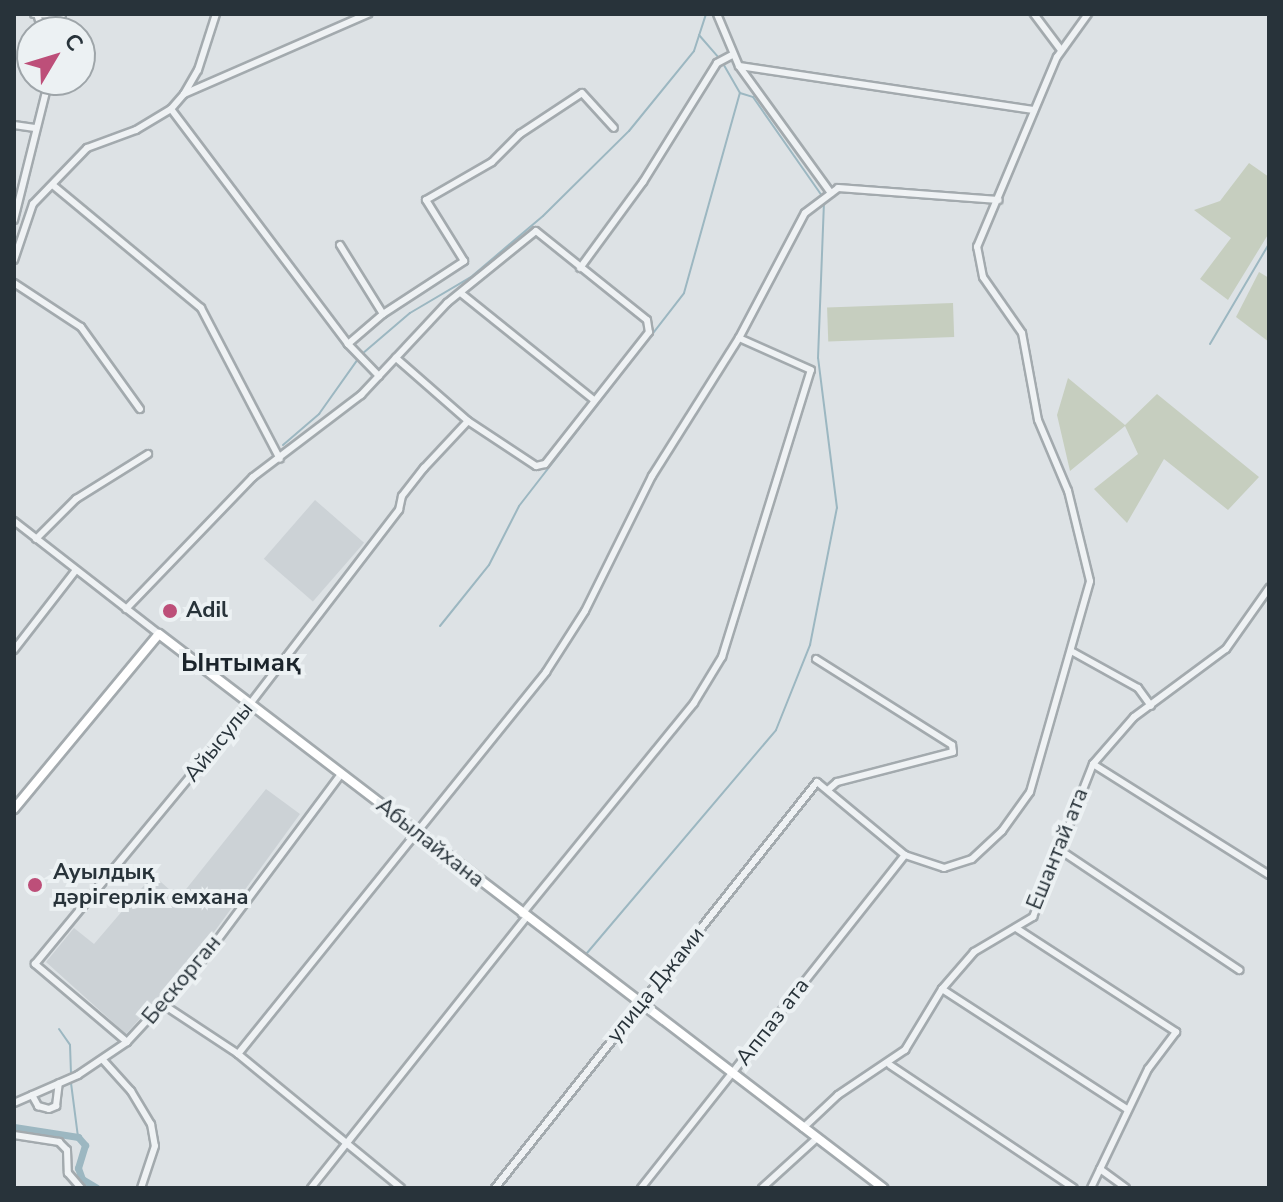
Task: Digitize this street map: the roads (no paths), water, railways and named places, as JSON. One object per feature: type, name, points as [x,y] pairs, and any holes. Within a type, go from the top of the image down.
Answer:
[{"type":"main road","name":"Абылайхана","points":[[159,634],[639,1005],[883,1188]]},
{"type":"main road","points":[[14,809],[159,634]]},
{"type":"street","points":[[36,14],[62,15]]},
{"type":"street","points":[[14,260],[33,204],[54,186],[87,148],[136,130],[171,109],[184,94],[216,14]]},
{"type":"street","points":[[184,94],[368,14]]},
{"type":"street","points":[[717,14],[739,66],[831,193]]},
{"type":"street","points":[[1034,14],[1061,50]]},
{"type":"street","points":[[816,659],[952,745],[953,752],[837,782],[829,789],[905,855],[944,868],[958,867],[1002,831],[1030,792],[1089,599],[1083,544],[1068,491],[1044,442],[1022,333],[983,277],[977,247],[1061,50],[1088,14]]},
{"type":"street","points":[[580,268],[643,182],[717,63],[732,55]]},
{"type":"street","points":[[739,66],[1034,110]]},
{"type":"street","points":[[348,344],[383,314],[464,261],[426,200],[492,162],[520,134],[582,93],[614,128]]},
{"type":"street","points":[[25,221],[14,220],[44,96]]},
{"type":"street","points":[[171,109],[348,344],[379,376]]},
{"type":"street","points":[[14,125],[35,128]]},
{"type":"street","points":[[54,186],[201,308],[280,459]]},
{"type":"street","points":[[238,1054],[565,644],[676,433],[739,338],[805,213],[838,188],[999,200]]},
{"type":"street","points":[[126,609],[253,477],[280,459],[379,376],[396,358],[462,294],[536,231],[647,320],[649,332],[545,464],[536,466],[468,421],[396,358]]},
{"type":"street","points":[[340,245],[383,314]]},
{"type":"street","points":[[14,283],[81,327],[140,409]]},
{"type":"street","points":[[462,294],[594,400]]},
{"type":"street","points":[[311,1188],[694,703],[722,657],[811,370],[739,338]]},
{"type":"street","name":"Айысулы","points":[[127,1042],[35,964],[250,704],[399,510],[402,496],[468,421]]},
{"type":"street","points":[[36,539],[76,499],[148,454]]},
{"type":"street","points":[[14,521],[159,634]]},
{"type":"street","points":[[14,650],[76,570]]},
{"type":"street","name":"Ешантай ата","points":[[803,1128],[838,1095],[890,1065],[921,1030],[942,989],[974,952],[1033,917],[1093,764],[1110,742],[1151,706],[1226,649],[1269,588]]},
{"type":"street","points":[[1073,652],[1138,688],[1151,706]]},
{"type":"street","points":[[1093,764],[1269,875]]},
{"type":"street","name":"Бескорган","points":[[14,1103],[103,1060],[127,1042],[164,1005],[341,774]]},
{"type":"street","name":"улица Джами","points":[[495,1188],[817,782],[829,789]]},
{"type":"street","points":[[1060,850],[1239,970]]},
{"type":"street","name":"Аппаз ата","points":[[641,1188],[905,855]]},
{"type":"street","points":[[1016,928],[1176,1032],[1127,1109],[1091,1188]]},
{"type":"street","points":[[942,989],[1127,1109]]},
{"type":"street","points":[[164,1005],[238,1054],[347,1140],[401,1188]]},
{"type":"street","points":[[103,1060],[131,1091],[151,1124],[155,1146],[141,1188]]},
{"type":"street","points":[[890,1065],[1074,1188]]},
{"type":"street","points":[[32,1095],[38,1106],[49,1109],[56,1106],[59,1083]]},
{"type":"street","points":[[14,1135],[59,1142],[67,1150],[68,1173],[81,1188]]},
{"type":"street","points":[[762,1188],[817,1138]]},
{"type":"street","points":[[1100,1169],[1126,1188]]},
{"type":"waterway","points":[[362,354],[410,313],[471,277],[543,216],[629,131],[694,51],[706,14]]},
{"type":"waterway","points":[[699,35],[719,58]]},
{"type":"waterway","points":[[440,626],[489,565],[519,506],[684,293],[740,93],[723,63]]},
{"type":"waterway","points":[[740,93],[753,97],[822,196]]},
{"type":"waterway","points":[[587,953],[776,730],[810,645],[837,508],[818,358],[824,202]]},
{"type":"waterway","points":[[1210,344],[1269,244]]},
{"type":"waterway","points":[[283,445],[319,414],[358,359]]},
{"type":"waterway","points":[[59,1029],[70,1045],[71,1072]]},
{"type":"waterway","points":[[71,1083],[78,1137]]},
{"type":"waterway","points":[[14,1127],[78,1137],[85,1145],[78,1168],[82,1179],[97,1188]]},
{"type":"place","name":"Adil","points":[[170,611]]},
{"type":"place","name":"Ауылдық дәрігерлік емхана","points":[[35,885]]},
{"type":"district","name":"Ынтымақ","points":[[241,663]]}]
